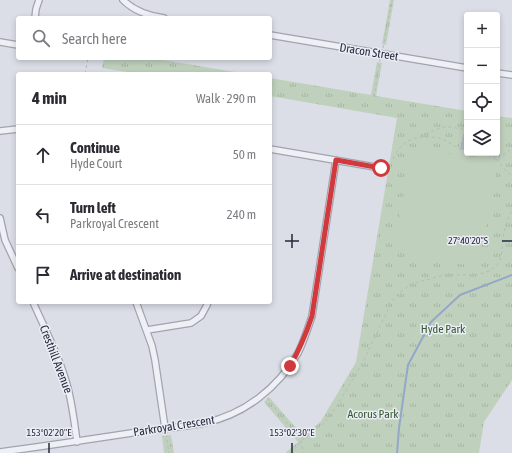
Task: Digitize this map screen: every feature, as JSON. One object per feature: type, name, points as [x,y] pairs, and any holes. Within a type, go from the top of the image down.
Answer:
[{"type":"street","points":[[35,16],[39,0]]},
{"type":"street","points":[[123,0],[137,10],[152,16]]},
{"type":"street","name":"Dracon Street","points":[[272,35],[464,67]]},
{"type":"street","points":[[0,42],[16,45]]},
{"type":"street","points":[[500,73],[512,75]]},
{"type":"street","points":[[0,131],[16,129]]},
{"type":"street","points":[[272,149],[381,168]]},
{"type":"street","name":"Parkroyal Crescent","points":[[0,452],[204,423],[223,418],[253,403],[264,395],[290,366],[299,351],[312,316],[336,160]]},
{"type":"street","points":[[0,218],[6,240],[16,263]]},
{"type":"street","name":"Cresthill Avenue","points":[[34,304],[55,351],[65,378],[71,401],[77,442]]},
{"type":"street","points":[[137,304],[152,346],[165,428]]},
{"type":"street","points":[[147,330],[191,323],[201,316],[208,304]]},
{"type":"path","points":[[379,48],[384,48],[392,0]]},
{"type":"path","points":[[374,97],[380,59],[376,58]]},
{"type":"path","points":[[85,72],[88,60]]},
{"type":"path","points":[[393,159],[400,146],[409,140],[444,128],[451,127],[464,129]]},
{"type":"path","points":[[418,137],[434,137],[441,139],[464,150]]},
{"type":"path","points":[[497,160],[510,150],[512,142]]},
{"type":"path","points":[[490,156],[497,160],[512,176]]},
{"type":"path","points":[[290,453],[301,441],[324,424],[336,409],[360,368],[392,301],[398,293],[409,285],[447,275],[475,275],[490,270],[497,264],[501,257],[503,238],[508,217],[512,211]]},
{"type":"path","points":[[264,395],[301,441],[303,453]]},
{"type":"path","points":[[165,428],[169,453]]},
{"type":"green space","points":[[390,0],[394,0],[386,45],[382,44]]},
{"type":"green space","points":[[104,60],[163,60],[235,72],[127,72],[102,68]]},
{"type":"green space","name":"Hyde Park","points":[[377,62],[382,63],[376,96],[464,111],[464,134],[460,148],[464,149],[464,156],[500,156],[500,116],[512,118],[512,380],[484,422],[479,453],[285,453],[298,442],[264,402],[269,397],[304,437],[321,421],[356,362],[397,118],[272,96],[272,78],[371,95]]},
{"type":"green space","points":[[413,147],[498,163],[478,267],[393,251]]},
{"type":"green space","points":[[171,435],[174,453],[164,453],[162,436]]},
{"type":"building","points":[[463,134],[464,150],[460,149]]},
{"type":"waterway","points":[[397,453],[408,365],[431,322],[460,295],[512,275]]},
{"type":"route","points":[[290,366],[299,351],[312,316],[336,160],[381,168]]},
{"type":"park label","name":"Acorus Park","points":[[373,414]]}]
